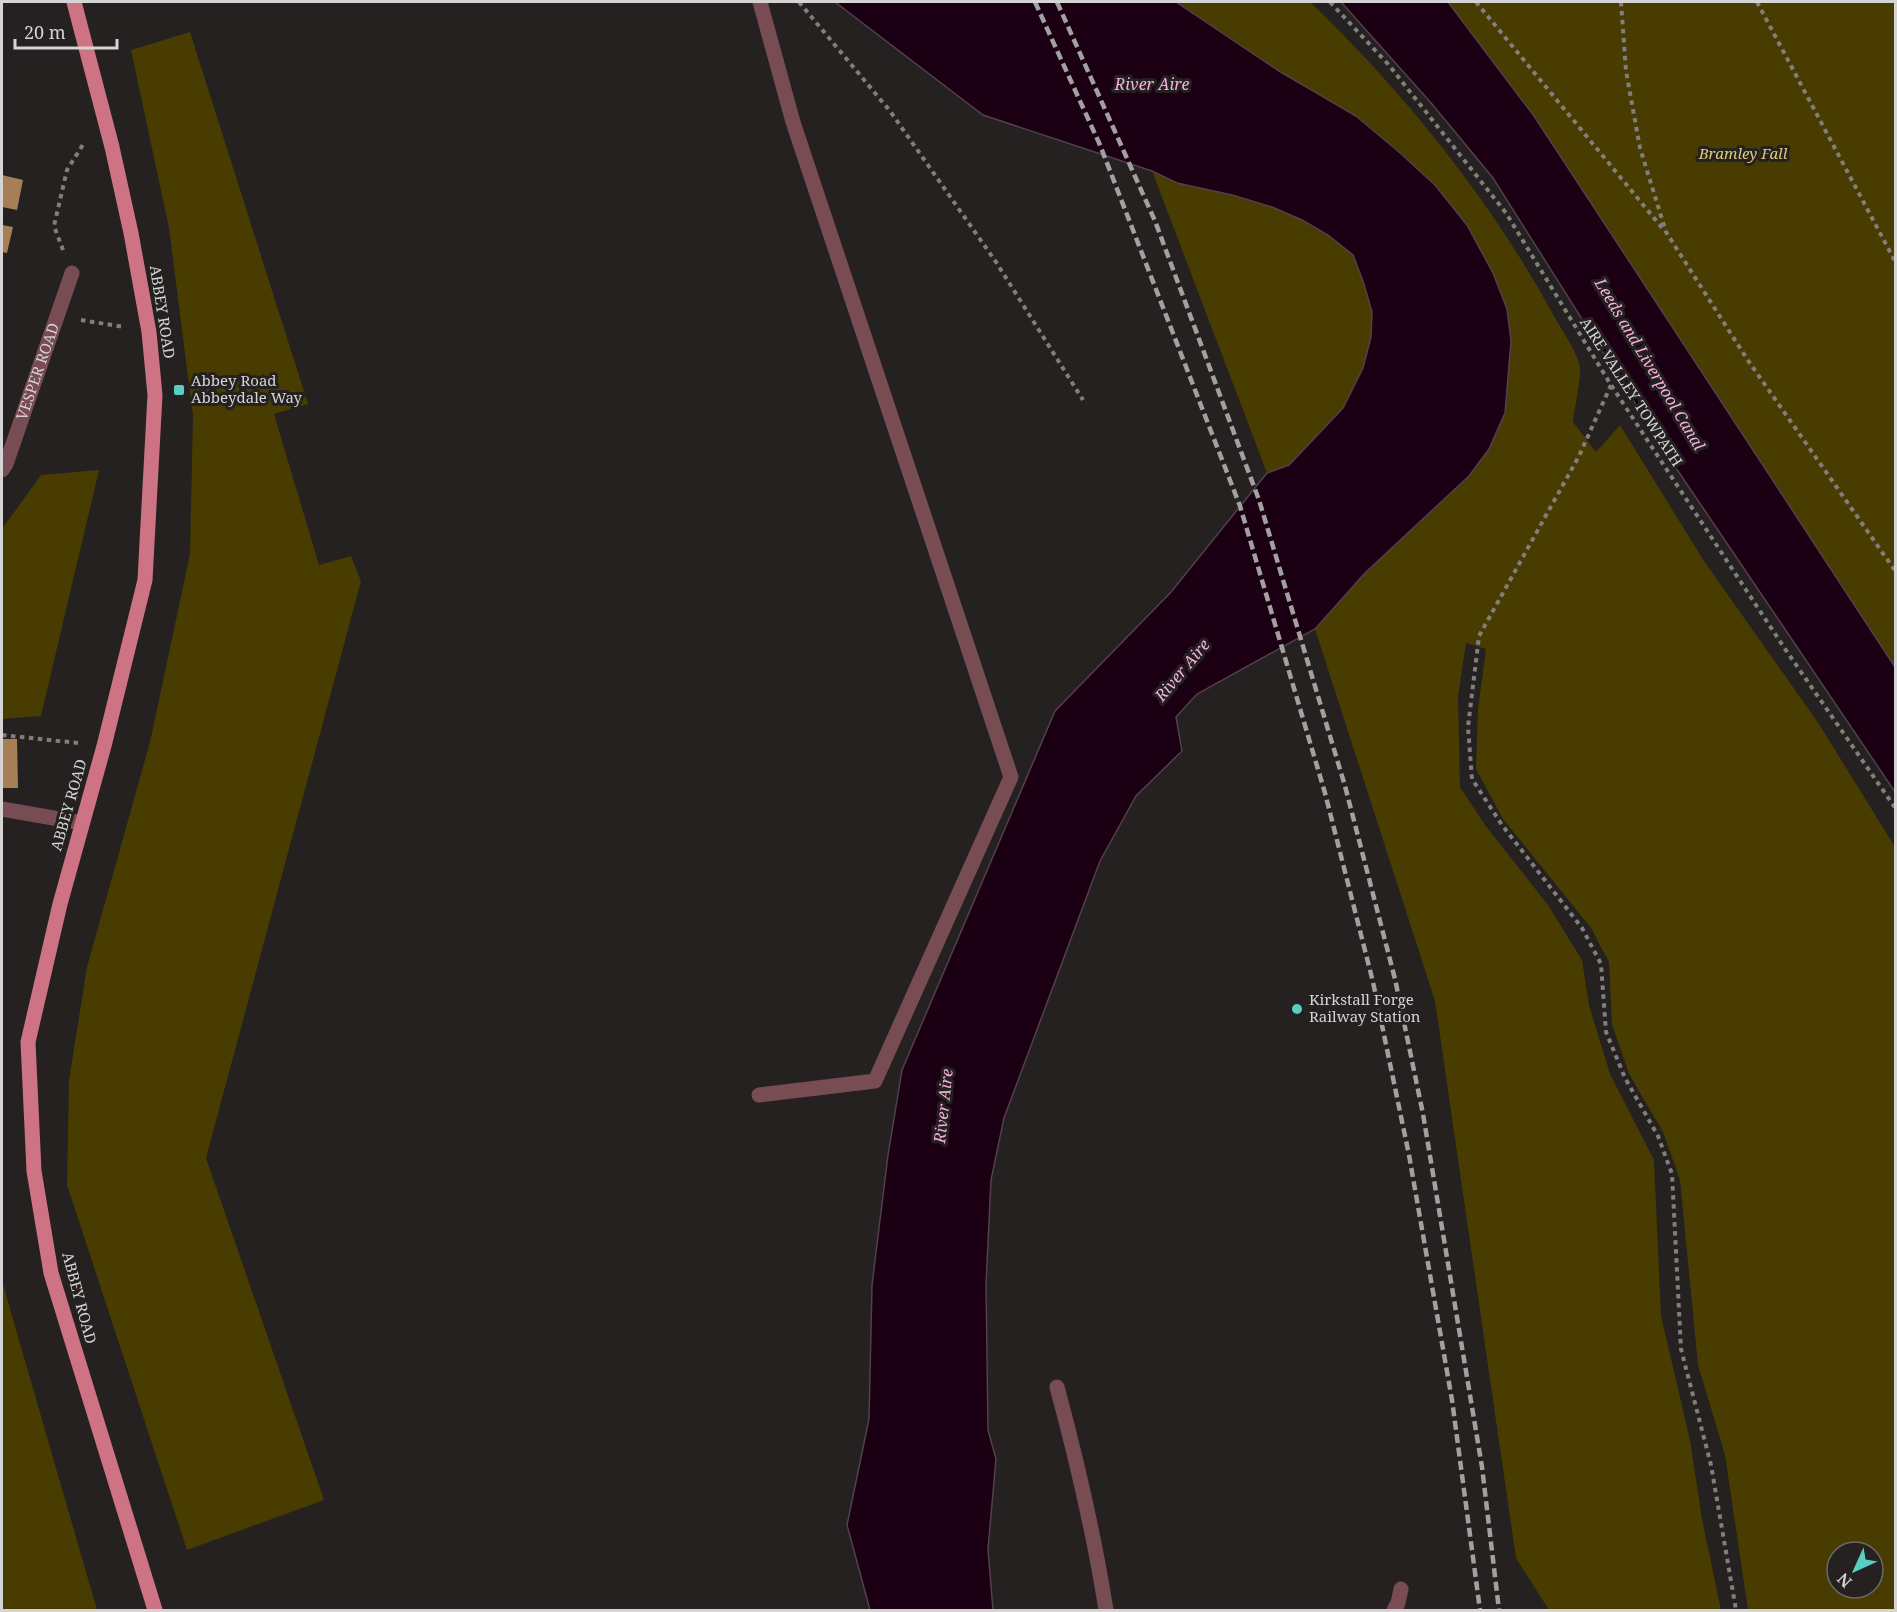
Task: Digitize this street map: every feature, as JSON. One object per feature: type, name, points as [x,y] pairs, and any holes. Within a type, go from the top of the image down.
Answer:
[{"type":"main road","name":"ABBEY ROAD","points":[[74,2],[103,111],[149,332],[155,395],[145,580],[104,746],[60,904],[28,1042],[34,1171],[51,1273],[154,1611]]},
{"type":"street","points":[[759,1095],[875,1080],[1011,777],[793,123],[760,2]]},
{"type":"street","name":"VESPER ROAD","points":[[2,470],[72,273]]},
{"type":"street","points":[[2,810],[82,823]]},
{"type":"street","points":[[1057,1387],[1080,1471],[1095,1541],[1106,1611]]},
{"type":"street","points":[[1394,1611],[1401,1589]]},
{"type":"path","points":[[799,2],[897,121],[996,262],[1083,400]]},
{"type":"path","name":"AIRE VALLEY TOWPATH","points":[[1330,2],[1388,64],[1506,213],[1611,385],[1783,646],[1896,809]]},
{"type":"path","points":[[1476,2],[1666,232],[1747,359],[1896,572]]},
{"type":"path","points":[[1621,2],[1626,71],[1640,148],[1666,232]]},
{"type":"path","points":[[1757,2],[1896,263]]},
{"type":"path","points":[[72,273],[54,226],[67,170],[103,111]]},
{"type":"path","points":[[57,316],[149,332]]},
{"type":"path","points":[[1611,385],[1569,474],[1479,636],[1468,727],[1472,779],[1502,825],[1582,928],[1601,964],[1606,1032],[1624,1078],[1658,1136],[1672,1174],[1681,1349],[1711,1465],[1736,1611]]},
{"type":"path","points":[[2,735],[104,746]]},
{"type":"green space","points":[[1176,2],[1310,2],[1410,108],[1470,184],[1498,224],[1525,265],[1573,349],[1580,368],[1573,422],[1596,452],[1620,425],[1704,561],[1819,724],[1895,847],[1895,1610],[1748,1610],[1725,1455],[1698,1365],[1680,1180],[1663,1132],[1629,1074],[1612,1024],[1609,962],[1591,928],[1503,819],[1476,769],[1478,710],[1486,649],[1466,643],[1458,697],[1460,787],[1485,825],[1548,905],[1582,960],[1589,1005],[1610,1074],[1654,1160],[1661,1316],[1690,1440],[1702,1519],[1721,1610],[1549,1610],[1516,1558],[1435,1001],[1315,629],[1365,573],[1469,476],[1489,449],[1505,413],[1511,341],[1507,309],[1467,226],[1435,185],[1400,152],[1356,116],[1279,71]]},
{"type":"green space","name":"Bramley Fall","points":[[1448,2],[1895,2],[1895,667],[1534,116]]},
{"type":"green space","points":[[190,32],[308,404],[274,414],[319,565],[351,556],[361,581],[206,1158],[324,1500],[187,1550],[67,1185],[69,1080],[87,967],[150,742],[190,554],[193,416],[169,228],[131,50]]},
{"type":"green space","points":[[1152,171],[1177,183],[1233,195],[1272,207],[1328,235],[1353,255],[1372,312],[1371,337],[1363,368],[1343,408],[1289,465],[1267,473]]},
{"type":"green space","points":[[99,470],[41,716],[2,719],[2,529],[41,475]]},
{"type":"green space","points":[[2,1281],[97,1610],[2,1610]]},
{"type":"water","name":"River Aire","points":[[835,2],[1176,2],[1279,71],[1356,116],[1435,185],[1467,225],[1493,273],[1507,309],[1511,341],[1505,413],[1489,449],[1469,476],[1365,573],[1315,629],[1197,694],[1176,717],[1182,751],[1136,796],[1100,861],[1004,1118],[991,1180],[986,1284],[988,1430],[996,1459],[988,1549],[993,1610],[870,1610],[847,1525],[869,1419],[872,1285],[888,1155],[902,1070],[1055,711],[1171,592],[1267,473],[1289,465],[1343,408],[1363,368],[1371,337],[1372,312],[1353,255],[1328,235],[1272,207],[1232,195],[1177,183],[1152,171],[983,115]]},
{"type":"water","name":"Leeds and Liverpool Canal","points":[[1341,2],[1448,2],[1534,116],[1895,667],[1895,792],[1674,465],[1493,178],[1432,104]]},
{"type":"building","points":[[2,175],[23,180],[17,210],[2,207]]},
{"type":"building","points":[[2,225],[13,227],[7,253],[2,252]]},
{"type":"building","points":[[2,739],[17,739],[18,788],[2,788]]},
{"type":"railway","points":[[1035,2],[1100,145],[1240,506],[1325,793],[1373,982],[1409,1155],[1452,1400],[1480,1610]]},
{"type":"railway","points":[[1057,2],[1155,221],[1259,500],[1345,786],[1395,979],[1423,1114],[1482,1467],[1499,1610]]},
{"type":"place","name":"Abbey Road Abbeydale Way","points":[[179,390]]},
{"type":"place","name":"Kirkstall Forge Railway Station","points":[[1297,1009]]}]
